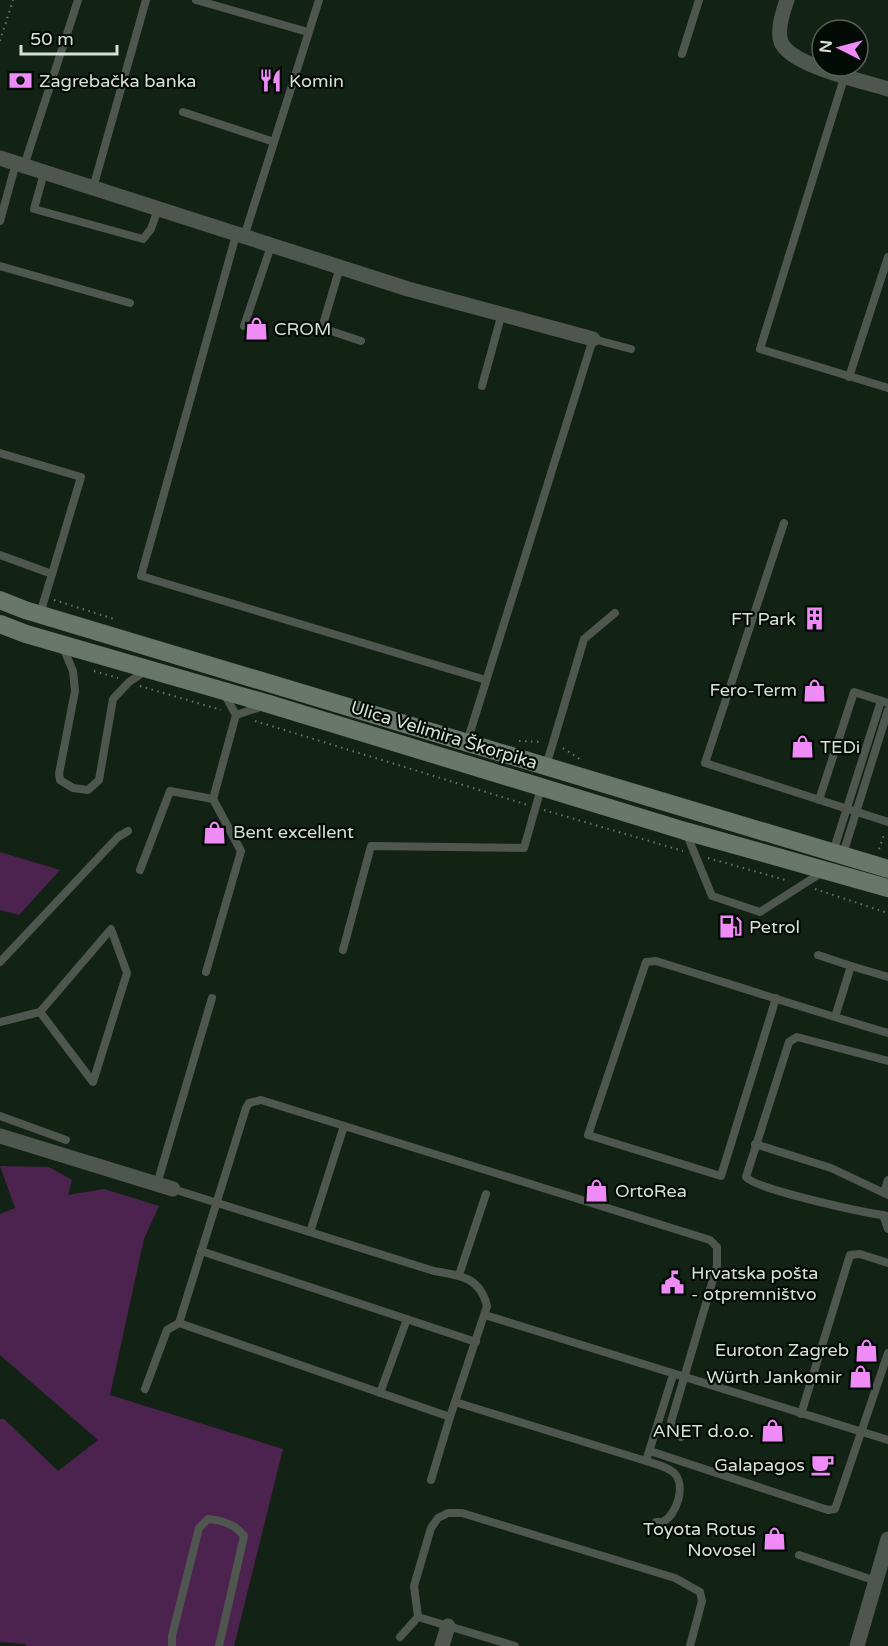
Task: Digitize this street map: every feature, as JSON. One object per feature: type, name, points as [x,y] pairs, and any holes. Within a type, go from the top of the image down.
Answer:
[{"type":"main road","name":"Ulica Velimira Škorpika","points":[[0,600],[546,766],[834,859],[888,888]]},
{"type":"main road","name":"Ulica Velimira Škorpika","points":[[0,624],[685,831],[888,869]]},
{"type":"street","points":[[787,0],[780,32],[781,42],[795,58],[810,63]]},
{"type":"street","points":[[855,78],[888,88]]},
{"type":"street","points":[[0,158],[271,246],[593,339]]},
{"type":"street","points":[[0,1136],[173,1189]]},
{"type":"street","points":[[857,1646],[888,1539]]},
{"type":"street","points":[[442,1646],[448,1626]]},
{"type":"lane","points":[[0,221],[78,0]]},
{"type":"lane","points":[[93,188],[146,0]]},
{"type":"lane","points":[[196,0],[308,32]]},
{"type":"lane","points":[[319,0],[274,142],[240,236],[141,576],[486,680]]},
{"type":"lane","points":[[682,54],[699,0]]},
{"type":"lane","points":[[844,78],[760,349],[888,388]]},
{"type":"lane","points":[[183,112],[274,142]]},
{"type":"lane","points":[[44,173],[34,209],[143,239],[151,229],[158,209]]},
{"type":"lane","points":[[244,326],[271,246]]},
{"type":"lane","points":[[849,377],[888,257]]},
{"type":"lane","points":[[0,266],[130,303]]},
{"type":"lane","points":[[340,267],[322,328],[361,341]]},
{"type":"lane","points":[[482,386],[502,313]]},
{"type":"lane","points":[[467,742],[593,339],[631,349]]},
{"type":"lane","points":[[0,453],[81,477],[40,614]]},
{"type":"lane","points":[[784,522],[705,763],[888,822]]},
{"type":"lane","points":[[0,555],[52,573]]},
{"type":"lane","points":[[546,766],[584,639],[615,613]]},
{"type":"lane","points":[[61,644],[69,663],[75,691],[59,774],[60,780],[73,788],[88,790],[99,780],[113,699],[129,682],[148,669]]},
{"type":"lane","points":[[206,972],[241,851],[213,799],[236,715],[222,691]]},
{"type":"lane","points":[[819,800],[855,692],[884,702],[846,808],[834,859]]},
{"type":"lane","points":[[236,715],[269,704]]},
{"type":"lane","points":[[685,831],[712,896],[760,912],[834,859],[856,812],[888,710]]},
{"type":"lane","points":[[343,950],[371,846],[524,848],[541,787]]},
{"type":"lane","points":[[140,870],[170,791],[213,799]]},
{"type":"lane","points":[[0,962],[118,837],[128,831]]},
{"type":"lane","points":[[0,1022],[40,1012],[111,929],[128,973],[93,1082],[40,1012]]},
{"type":"lane","points":[[818,955],[888,977]]},
{"type":"lane","points":[[776,998],[721,1176],[588,1135],[646,962],[656,961],[776,998],[835,1017],[888,1033]]},
{"type":"lane","points":[[835,1017],[850,966]]},
{"type":"lane","points":[[157,1184],[212,998]]},
{"type":"lane","points":[[888,1061],[797,1037],[792,1039],[755,1144],[746,1177],[749,1181],[885,1215],[888,1229]]},
{"type":"lane","points":[[145,1389],[167,1330],[179,1323],[249,1103],[261,1100],[710,1240],[717,1247],[717,1266],[671,1422],[673,1430],[681,1437]]},
{"type":"lane","points":[[0,1116],[66,1140]]},
{"type":"lane","points":[[310,1232],[344,1126]]},
{"type":"lane","points":[[755,1144],[831,1168],[886,1194],[888,1180]]},
{"type":"lane","points":[[173,1189],[434,1271],[472,1279],[480,1288],[487,1306],[485,1315],[431,1480]]},
{"type":"lane","points":[[459,1275],[486,1194]]},
{"type":"lane","points":[[201,1251],[476,1342]]},
{"type":"lane","points":[[801,1414],[850,1255],[860,1254],[888,1263]]},
{"type":"lane","points":[[485,1315],[888,1440]]},
{"type":"lane","points":[[380,1393],[407,1319]]},
{"type":"lane","points":[[179,1323],[450,1417]]},
{"type":"lane","points":[[650,1451],[828,1510],[835,1509],[840,1501],[888,1353]]},
{"type":"lane","points":[[646,1461],[673,1375]]},
{"type":"lane","points":[[455,1402],[673,1471],[679,1478],[680,1488],[671,1516],[662,1522],[656,1522]]},
{"type":"lane","points":[[400,1637],[418,1617],[414,1586],[431,1528],[438,1518],[448,1513],[462,1513],[675,1578],[692,1587],[700,1592],[702,1602],[690,1646]]},
{"type":"lane","points":[[172,1646],[172,1636],[199,1527],[208,1519],[219,1520],[238,1527],[244,1536],[219,1646]]},
{"type":"lane","points":[[799,1555],[876,1581]]},
{"type":"lane","points":[[418,1617],[515,1646]]},
{"type":"path","points":[[0,41],[13,0]]},
{"type":"path","points":[[69,663],[228,712]]},
{"type":"path","points":[[251,719],[521,803]]},
{"type":"path","points":[[518,741],[541,742]]},
{"type":"path","points":[[542,809],[686,852]]},
{"type":"path","points":[[879,849],[885,831]]},
{"type":"path","points":[[711,859],[792,882]]},
{"type":"path","points":[[813,888],[888,913]]},
{"type":"shaded area","points":[[0,852],[60,870],[19,915],[0,910]]},
{"type":"shaded area","points":[[0,1166],[49,1167],[72,1180],[68,1195],[104,1189],[159,1206],[144,1239],[110,1395],[283,1449],[234,1646],[26,1646],[26,1644],[0,1642],[0,1419],[4,1419],[58,1471],[98,1440],[0,1355],[0,1214],[15,1208]]},
{"type":"place","name":"Zagrebačka banka","points":[[21,81]]},
{"type":"place","name":"Komin","points":[[271,81]]},
{"type":"place","name":"CROM","points":[[256,329]]},
{"type":"place","name":"FT Park","points":[[814,619]]},
{"type":"place","name":"Fero-Term","points":[[815,690]]},
{"type":"place","name":"TEDi","points":[[802,747]]},
{"type":"place","name":"Bent excellent","points":[[215,832]]},
{"type":"place","name":"Petrol","points":[[731,927]]},
{"type":"place","name":"OrtoRea","points":[[597,1191]]},
{"type":"place","name":"Hrvatska pošta - otpremništvo","points":[[673,1283]]},
{"type":"place","name":"Euroton Zagreb","points":[[867,1350]]},
{"type":"place","name":"Würth Jankomir","points":[[860,1377]]},
{"type":"place","name":"ANET d.o.o.","points":[[772,1431]]},
{"type":"place","name":"Galapagos","points":[[823,1465]]},
{"type":"place","name":"Toyota Rotus Novosel","points":[[774,1539]]}]
